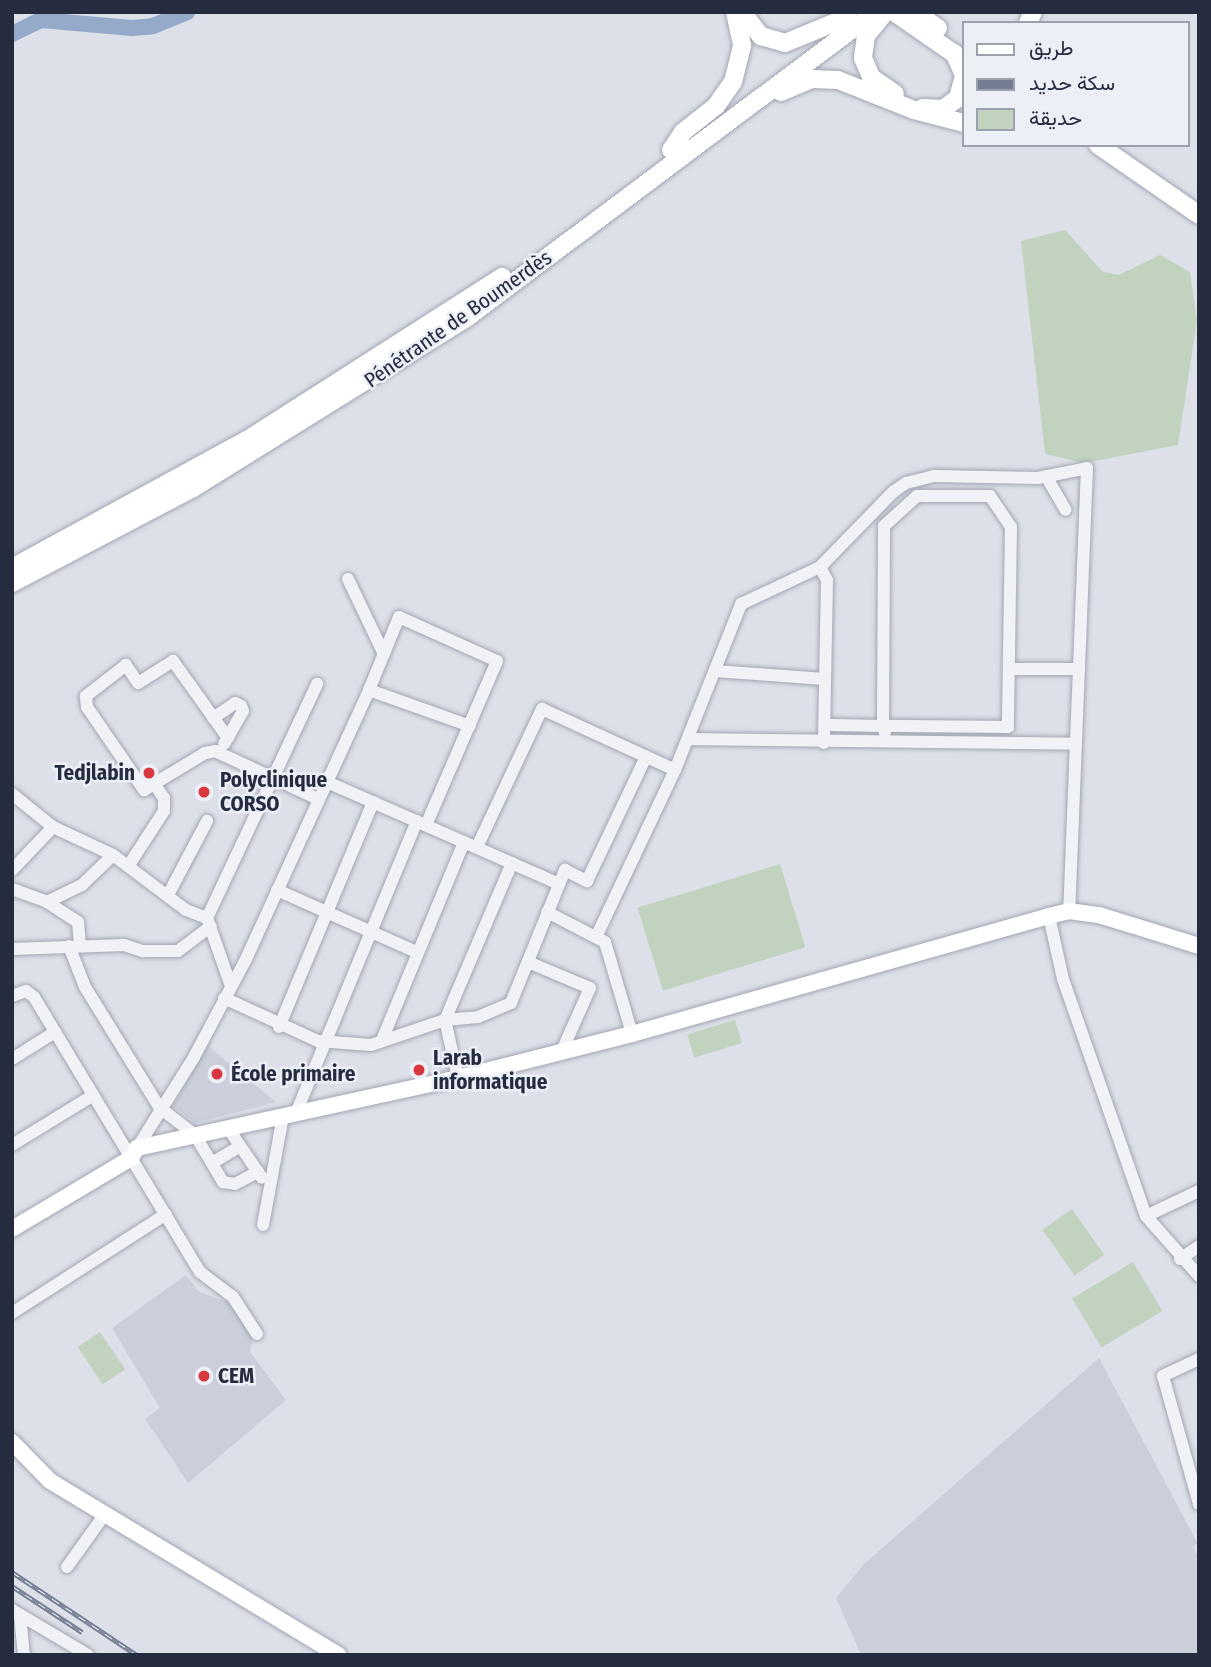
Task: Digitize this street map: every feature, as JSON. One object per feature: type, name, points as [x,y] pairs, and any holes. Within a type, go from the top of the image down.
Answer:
[{"type":"highway","points":[[671,150],[683,132],[716,106],[733,82],[743,45],[735,12]]},
{"type":"highway","points":[[742,12],[761,36],[785,43],[851,15]]},
{"type":"highway","name":"Pénétrante de Boumerdès","points":[[12,583],[193,488],[353,391],[469,316],[875,12]]},
{"type":"highway","points":[[886,12],[870,30],[863,50],[868,71],[882,87],[925,109],[949,106],[958,98],[962,87]]},
{"type":"highway","name":"Pénétrante de Boumerdès","points":[[12,568],[247,440],[383,357],[497,281],[851,15]]},
{"type":"highway","points":[[905,15],[962,50]]},
{"type":"highway","points":[[732,118],[791,86],[821,78],[847,83],[914,110],[962,122]]},
{"type":"highway","points":[[1101,147],[1199,215]]},
{"type":"highway","points":[[1121,147],[1199,201]]},
{"type":"main road","points":[[12,1230],[134,1153],[195,1135],[458,1078],[632,1034],[1069,911],[1099,915],[1199,946]]},
{"type":"main road","points":[[12,1442],[50,1481],[339,1655]]},
{"type":"street","points":[[597,935],[690,738],[741,604],[820,567],[906,483],[964,474],[1046,476],[1087,468],[1069,911]]},
{"type":"street","points":[[1046,476],[1066,510]]},
{"type":"street","points":[[887,741],[883,726],[884,526],[917,496],[990,496],[1011,527],[1010,742]]},
{"type":"street","points":[[820,567],[827,580],[824,743]]},
{"type":"street","points":[[348,579],[384,654]]},
{"type":"street","points":[[134,1153],[159,1107],[194,1057],[228,992],[369,690],[399,617],[497,661],[470,726],[371,933],[290,1115],[263,1225]]},
{"type":"street","points":[[228,738],[173,661],[138,683],[126,665],[90,690],[87,707],[140,788],[148,790],[205,752],[220,752],[318,799]]},
{"type":"street","points":[[1009,669],[1079,669]]},
{"type":"street","points":[[715,671],[825,678]]},
{"type":"street","points":[[12,949],[74,946],[178,951],[209,922],[272,777],[317,684]]},
{"type":"street","points":[[369,690],[470,726]]},
{"type":"street","points":[[214,718],[235,703],[241,706],[243,711],[220,752]]},
{"type":"street","points":[[477,848],[542,709],[675,770]]},
{"type":"street","points":[[831,725],[1008,727]]},
{"type":"street","points":[[690,738],[824,743],[887,741],[1076,744]]},
{"type":"street","points":[[12,794],[53,827],[113,855],[186,910],[209,922],[228,992],[279,1027],[325,1041],[371,1045],[382,1040],[406,1036],[445,1020],[478,1017],[511,1003],[565,870],[587,881],[646,757]]},
{"type":"street","points":[[327,782],[559,884]]},
{"type":"street","points":[[129,865],[164,811],[164,798],[155,785]]},
{"type":"street","points":[[279,1027],[325,911],[373,802]]},
{"type":"street","points":[[168,895],[206,821]]},
{"type":"street","points":[[12,870],[53,827]]},
{"type":"street","points":[[382,1040],[416,952],[464,842]]},
{"type":"street","points":[[47,902],[82,885],[113,855]]},
{"type":"street","points":[[458,1078],[445,1020],[512,863]]},
{"type":"street","points":[[12,890],[47,902],[78,922],[74,946],[85,987],[159,1107],[195,1135],[228,1184],[258,1172]]},
{"type":"street","points":[[277,890],[416,952]]},
{"type":"street","points":[[547,912],[597,935],[608,948],[632,1034]]},
{"type":"street","points":[[1049,916],[1063,978],[1146,1216],[1180,1259],[1199,1276]]},
{"type":"street","points":[[528,962],[590,988],[562,1051]]},
{"type":"street","points":[[12,996],[26,991],[34,997],[93,1096],[134,1153],[200,1272],[233,1297],[257,1334]]},
{"type":"street","points":[[12,1059],[55,1032]]},
{"type":"street","points":[[12,1146],[93,1096]]},
{"type":"street","points":[[228,1128],[270,1190]]},
{"type":"street","points":[[212,1163],[239,1147]]},
{"type":"street","points":[[1146,1216],[1199,1191]]},
{"type":"street","points":[[12,1313],[166,1214]]},
{"type":"street","points":[[1180,1259],[1199,1246]]},
{"type":"street","points":[[1199,1359],[1163,1376],[1199,1504]]},
{"type":"street","points":[[66,1567],[105,1514]]},
{"type":"street","points":[[16,1613],[24,1655]]},
{"type":"street","points":[[16,1613],[88,1655]]},
{"type":"shaded area","name":"École primaire","points":[[208,1046],[276,1102],[195,1123],[173,1106]]},
{"type":"shaded area","name":"CEM","points":[[186,1275],[199,1292],[232,1304],[253,1337],[250,1352],[286,1400],[188,1483],[145,1419],[160,1408],[112,1328]]},
{"type":"shaded area","points":[[1099,1358],[1198,1544],[1193,1546],[1199,1560],[1199,1655],[861,1655],[836,1598],[864,1564]]},
{"type":"green space","points":[[1065,230],[1103,272],[1119,275],[1160,255],[1190,272],[1197,320],[1178,445],[1084,463],[1045,454],[1021,241]]},
{"type":"green space","points":[[780,864],[805,947],[663,991],[638,908]]},
{"type":"green space","points":[[735,1020],[742,1043],[694,1058],[687,1035]]},
{"type":"green space","points":[[1072,1209],[1104,1255],[1075,1276],[1043,1230]]},
{"type":"green space","points":[[1133,1262],[1162,1311],[1101,1347],[1072,1299]]},
{"type":"green space","points":[[100,1332],[125,1369],[103,1384],[78,1347]]},
{"type":"waterway","points":[[12,34],[41,20],[132,28],[153,26],[187,12]]},
{"type":"railway","points":[[12,1572],[137,1655]]},
{"type":"railway","points":[[12,1586],[82,1632]]},
{"type":"place","name":"Tedjlabin","points":[[149,773]]},
{"type":"place","name":"Polyclinique CORSO","points":[[204,792]]},
{"type":"place","name":"Larab informatique","points":[[419,1070]]},
{"type":"place","name":"École primaire","points":[[217,1074]]},
{"type":"place","name":"CEM","points":[[204,1376]]}]
